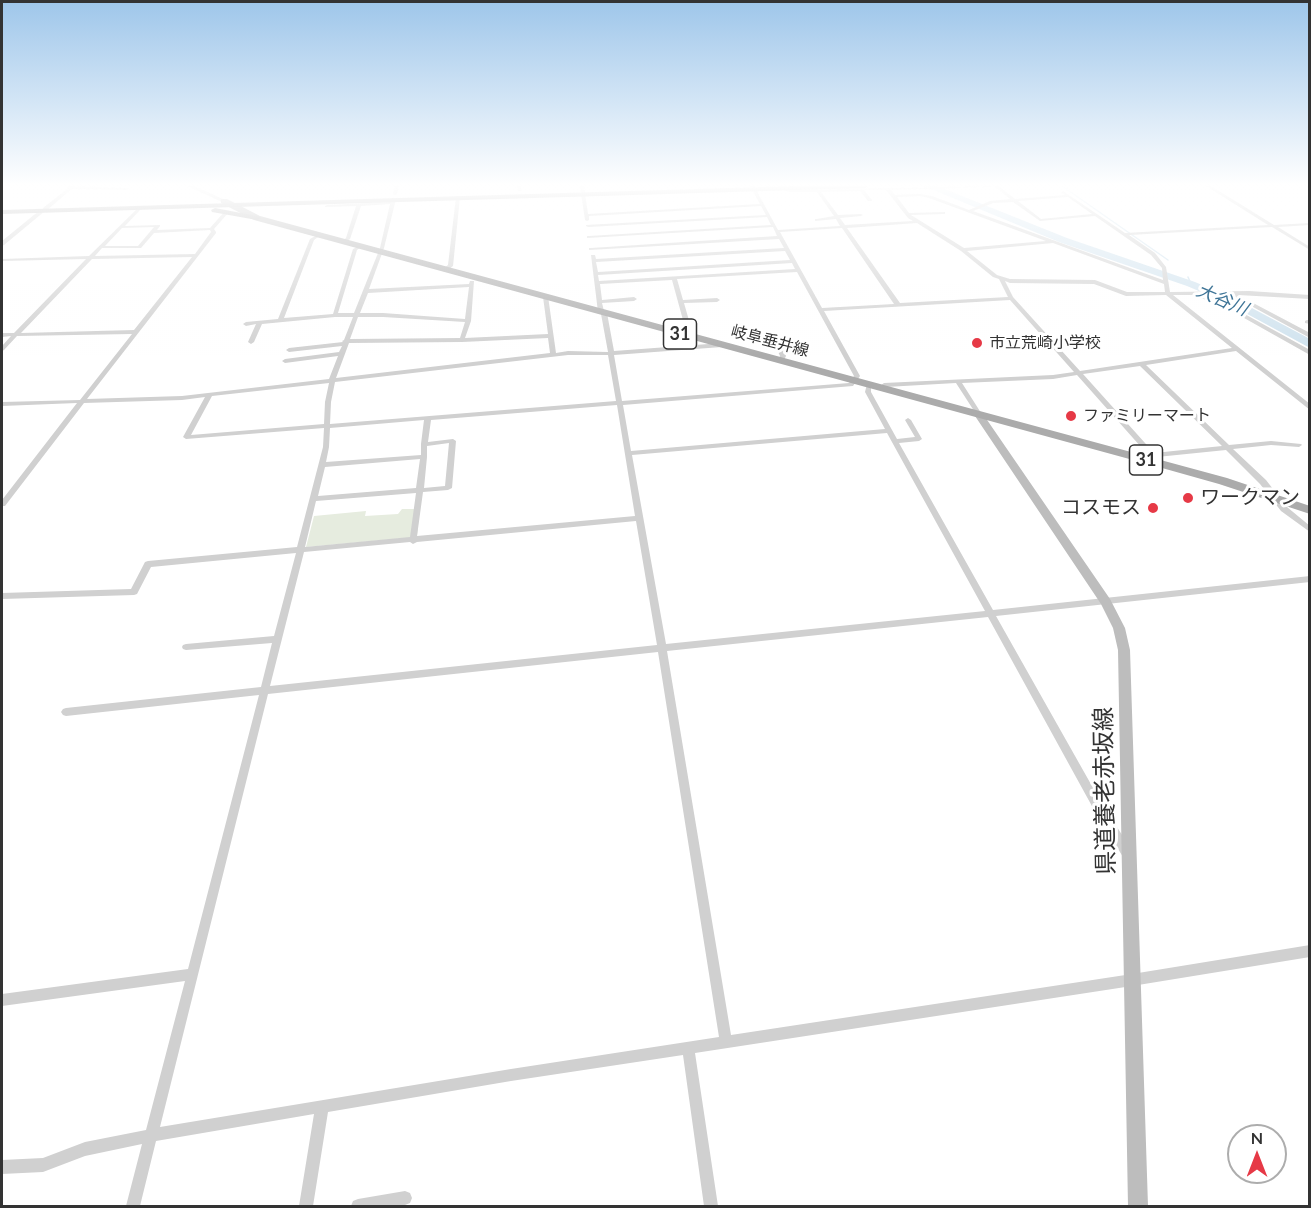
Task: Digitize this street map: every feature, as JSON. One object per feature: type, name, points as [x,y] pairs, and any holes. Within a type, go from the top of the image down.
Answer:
[{"type":"main road","name":"岐阜垂井線","points":[[345,242],[445,270],[472,281],[546,297],[980,416],[1157,459],[1310,510]]},
{"type":"main road","name":"県道養老赤坂線","points":[[980,416],[1106,602],[1119,628],[1124,650],[1138,1206]]},
{"type":"street","points":[[2,349],[106,242]]},
{"type":"street","points":[[102,247],[139,247],[143,242]]},
{"type":"street","points":[[2,504],[205,242]]},
{"type":"street","points":[[280,320],[311,242]]},
{"type":"street","points":[[133,1206],[322,465],[328,402],[333,380],[345,343],[367,291],[383,242]]},
{"type":"street","points":[[445,270],[450,266],[453,242]]},
{"type":"street","points":[[590,242],[612,353],[726,1041]]},
{"type":"street","points":[[591,249],[694,242]]},
{"type":"street","points":[[210,394],[186,437],[846,386],[855,381],[857,376],[783,242]]},
{"type":"street","points":[[854,242],[898,305]]},
{"type":"street","points":[[950,242],[1001,279],[1021,282],[1095,282],[1126,294],[1229,293],[1310,297]]},
{"type":"street","points":[[963,250],[1049,242]]},
{"type":"street","points":[[1054,242],[1166,282]]},
{"type":"street","points":[[1137,242],[1153,254],[1164,270],[1168,294],[1310,408]]},
{"type":"street","points":[[684,243],[694,267]]},
{"type":"street","points":[[335,315],[355,249],[359,247]]},
{"type":"street","points":[[594,261],[787,249]]},
{"type":"street","points":[[2,260],[195,255]]},
{"type":"street","points":[[596,274],[793,261]]},
{"type":"street","points":[[597,283],[798,270]]},
{"type":"street","points":[[674,278],[688,331],[685,335]]},
{"type":"street","points":[[1001,279],[1011,298],[1157,459],[1271,443],[1299,445]]},
{"type":"street","points":[[367,291],[472,281],[468,321],[462,340]]},
{"type":"street","points":[[1196,293],[1239,313],[1310,353]]},
{"type":"street","points":[[1229,293],[1310,336]]},
{"type":"street","points":[[546,297],[553,355]]},
{"type":"street","points":[[821,310],[1011,298]]},
{"type":"street","points":[[601,302],[634,299]]},
{"type":"street","points":[[680,302],[717,300]]},
{"type":"street","points":[[246,324],[335,315],[383,315],[468,321]]},
{"type":"street","points":[[251,342],[260,322]]},
{"type":"street","points":[[2,335],[136,332]]},
{"type":"street","points":[[289,350],[345,343],[549,336]]},
{"type":"street","points":[[774,336],[783,356],[781,361]]},
{"type":"street","points":[[2,404],[210,394],[553,355],[722,345]]},
{"type":"street","points":[[880,388],[884,385],[1080,374],[1238,349]]},
{"type":"street","points":[[285,361],[341,354]]},
{"type":"street","points":[[1143,364],[1263,482],[1284,509],[1310,530]]},
{"type":"street","points":[[958,382],[980,416]]},
{"type":"street","points":[[869,385],[868,392],[990,615],[1097,805],[1129,856]]},
{"type":"street","points":[[412,541],[428,418]]},
{"type":"street","points":[[895,441],[918,439],[908,420]]},
{"type":"street","points":[[628,453],[889,431]]},
{"type":"street","points":[[312,499],[448,488],[453,441],[424,444]]},
{"type":"street","points":[[322,465],[424,457]]},
{"type":"street","points":[[2,596],[134,592],[148,564],[639,518]]},
{"type":"street","points":[[66,712],[1310,579]]},
{"type":"street","points":[[186,647],[277,639]]},
{"type":"street","points":[[2,1167],[43,1165],[85,1149],[152,1135],[322,1106],[1310,951]]},
{"type":"street","points":[[2,1000],[191,974]]},
{"type":"street","points":[[688,1047],[711,1206]]},
{"type":"street","points":[[306,1206],[322,1106]]},
{"type":"street","points":[[358,1206],[405,1198]]},
{"type":"shaded area","points":[[402,509],[414,509],[419,514],[417,537],[306,547],[314,516],[366,511],[365,516],[398,514]]},
{"type":"waterway","name":"大谷川","points":[[1070,242],[1191,284],[1231,301],[1310,344]]},
{"type":"waterway","points":[[1143,242],[1168,260]]},
{"type":"waterway","name":"大谷川","points":[[1188,277],[1191,284]]},
{"type":"place","name":"市立荒崎小学校","points":[[977,343]]},
{"type":"place","name":"ファミリーマート","points":[[1071,416]]},
{"type":"place","name":"ワークマン","points":[[1188,498]]},
{"type":"place","name":"コスモス","points":[[1153,508]]}]
